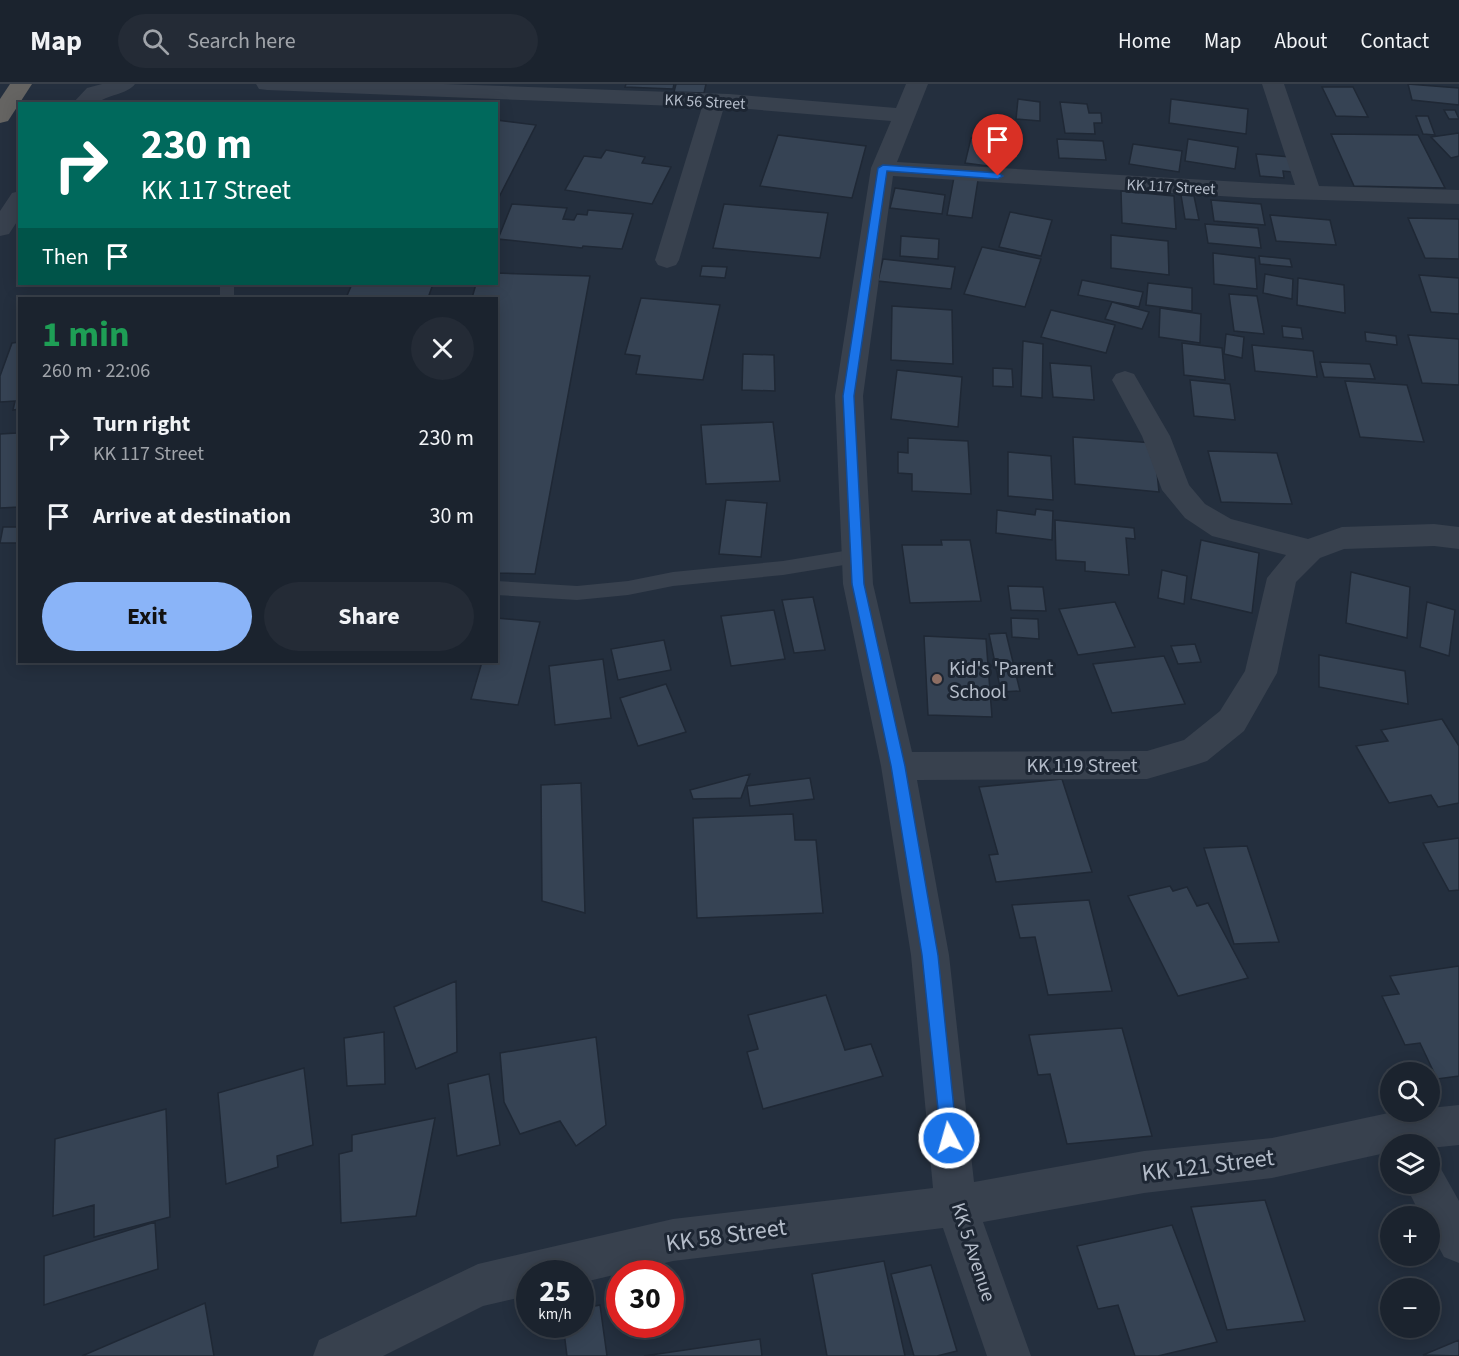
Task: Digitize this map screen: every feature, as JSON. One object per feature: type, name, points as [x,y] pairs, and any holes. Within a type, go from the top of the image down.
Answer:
[{"type":"highway","points":[[0,116],[21,84]]},
{"type":"street","points":[[85,102],[95,93],[124,84]]},
{"type":"street","name":"KK 56 Street","points":[[267,84],[405,86],[715,101],[903,115]]},
{"type":"street","name":"KK 5 Avenue","points":[[918,84],[903,115],[883,168],[849,396],[858,584],[898,766],[930,955],[956,1206],[1009,1356]]},
{"type":"street","points":[[1273,84],[1309,191]]},
{"type":"street","points":[[667,260],[715,101]]},
{"type":"street","name":"KK 117 Street","points":[[883,168],[1069,181],[1459,197]]},
{"type":"street","points":[[0,194],[18,184]]},
{"type":"street","points":[[0,229],[18,201]]},
{"type":"street","points":[[1125,380],[1156,436],[1176,490],[1195,512],[1222,528],[1309,550]]},
{"type":"street","name":"KK 119 Street","points":[[898,766],[1147,765],[1195,751],[1232,721],[1261,673],[1282,578],[1309,550],[1342,538],[1434,535],[1459,538]]},
{"type":"street","name":"KK 121 Street","points":[[1418,1134],[1459,1125]]},
{"type":"street","name":"KK 121 Street","points":[[956,1206],[1144,1172],[1272,1158],[1380,1141]]},
{"type":"street","points":[[1432,1194],[1459,1242]]},
{"type":"street","name":"KK 58 Street","points":[[335,1356],[478,1286],[674,1240],[956,1206]]},
{"type":"lane","points":[[498,588],[577,593],[628,588],[673,579],[783,568],[856,556]]},
{"type":"building","points":[[626,84],[674,84],[673,89],[625,87]]},
{"type":"building","points":[[676,84],[706,84],[704,93],[674,92]]},
{"type":"building","points":[[1408,84],[1459,88],[1459,105],[1412,100]]},
{"type":"building","points":[[1322,87],[1353,87],[1368,117],[1336,116]]},
{"type":"building","points":[[1018,99],[1040,102],[1040,121],[1016,119]]},
{"type":"building","points":[[1171,99],[1248,109],[1246,134],[1169,123]]},
{"type":"building","points":[[1060,102],[1087,104],[1089,113],[1101,113],[1102,123],[1094,123],[1095,134],[1065,133]]},
{"type":"building","points":[[1444,110],[1455,110],[1459,119],[1449,119]]},
{"type":"building","points":[[1416,116],[1428,116],[1435,135],[1423,134]]},
{"type":"building","points":[[498,120],[536,125],[498,199]]},
{"type":"building","points":[[985,123],[1008,125],[1007,133],[985,131]]},
{"type":"building","points":[[1459,133],[1459,156],[1451,158],[1431,137]]},
{"type":"building","points":[[1331,134],[1418,135],[1445,188],[1354,186]]},
{"type":"building","points":[[778,135],[866,146],[852,198],[760,186]]},
{"type":"building","points":[[971,138],[993,141],[988,166],[965,163]]},
{"type":"building","points":[[1057,139],[1103,141],[1106,160],[1059,158]]},
{"type":"building","points":[[1188,139],[1238,147],[1235,169],[1185,161]]},
{"type":"building","points":[[1133,144],[1182,151],[1179,172],[1129,164]]},
{"type":"building","points":[[606,150],[645,157],[642,163],[671,167],[652,204],[565,190],[584,156],[601,158]]},
{"type":"building","points":[[1256,154],[1291,157],[1294,172],[1283,171],[1284,178],[1260,176]]},
{"type":"building","points":[[954,177],[978,180],[972,218],[947,215]]},
{"type":"building","points":[[895,188],[945,195],[942,214],[890,208]]},
{"type":"building","points":[[1121,191],[1174,196],[1176,229],[1122,223]]},
{"type":"building","points":[[1181,195],[1194,196],[1199,220],[1185,219]]},
{"type":"building","points":[[1211,200],[1261,204],[1265,225],[1214,221]]},
{"type":"building","points":[[512,204],[567,208],[563,219],[574,220],[577,214],[587,215],[588,210],[633,214],[622,249],[583,246],[582,248],[498,239]]},
{"type":"building","points":[[724,204],[828,213],[820,258],[713,248]]},
{"type":"building","points":[[1010,212],[1052,220],[1041,256],[999,247]]},
{"type":"building","points":[[1270,215],[1330,220],[1336,245],[1276,241]]},
{"type":"building","points":[[1408,218],[1459,219],[1459,259],[1425,258]]},
{"type":"building","points":[[1205,224],[1258,228],[1261,248],[1208,243]]},
{"type":"building","points":[[1111,235],[1168,241],[1169,275],[1111,268]]},
{"type":"building","points":[[901,236],[939,239],[938,259],[900,256]]},
{"type":"building","points":[[982,247],[1041,259],[1025,307],[964,294]]},
{"type":"building","points":[[1213,253],[1255,258],[1257,289],[1214,284]]},
{"type":"building","points":[[1259,256],[1290,259],[1292,267],[1260,264]]},
{"type":"building","points":[[883,259],[955,267],[951,289],[878,281]]},
{"type":"building","points":[[702,266],[727,267],[725,278],[700,276]]},
{"type":"building","points":[[498,273],[590,276],[535,574],[498,573],[498,297],[472,297],[476,285],[498,285]]},
{"type":"building","points":[[1265,274],[1293,279],[1292,299],[1263,293]]},
{"type":"building","points":[[1419,275],[1459,278],[1459,314],[1431,312]]},
{"type":"building","points":[[1298,278],[1344,285],[1345,313],[1297,305]]},
{"type":"building","points":[[1082,280],[1143,292],[1139,307],[1078,295]]},
{"type":"building","points":[[1148,283],[1192,288],[1192,311],[1146,305]]},
{"type":"building","points":[[352,285],[433,285],[428,297],[346,297]]},
{"type":"building","points":[[1229,294],[1257,296],[1264,334],[1234,331]]},
{"type":"building","points":[[641,298],[720,305],[703,380],[636,374],[640,356],[625,354]]},
{"type":"building","points":[[1112,302],[1149,312],[1142,329],[1105,319]]},
{"type":"building","points":[[892,306],[952,310],[953,364],[891,360]]},
{"type":"building","points":[[1160,308],[1201,314],[1200,343],[1159,337]]},
{"type":"building","points":[[1051,310],[1115,325],[1106,353],[1041,337]]},
{"type":"building","points":[[1282,326],[1301,328],[1303,339],[1283,337]]},
{"type":"building","points":[[1365,332],[1396,336],[1397,345],[1366,341]]},
{"type":"building","points":[[1226,334],[1244,337],[1242,358],[1224,354]]},
{"type":"building","points":[[1408,335],[1459,339],[1459,385],[1422,383]]},
{"type":"building","points":[[1023,341],[1043,344],[1042,398],[1021,396]]},
{"type":"building","points":[[18,342],[18,409],[13,410],[15,401],[0,402],[0,376],[12,343]]},
{"type":"building","points":[[1182,343],[1222,348],[1225,380],[1184,375]]},
{"type":"building","points":[[1252,345],[1313,351],[1317,377],[1255,371]]},
{"type":"building","points":[[743,354],[774,355],[775,391],[742,390]]},
{"type":"building","points":[[1320,362],[1370,364],[1375,379],[1324,377]]},
{"type":"building","points":[[1050,363],[1091,366],[1094,400],[1053,397]]},
{"type":"building","points":[[993,368],[1012,369],[1013,387],[993,386]]},
{"type":"building","points":[[897,370],[962,377],[958,427],[891,419]]},
{"type":"building","points":[[1190,380],[1230,384],[1235,420],[1194,416]]},
{"type":"building","points":[[1345,381],[1407,385],[1424,442],[1360,437]]},
{"type":"building","points":[[773,422],[780,481],[706,484],[701,425]]},
{"type":"building","points":[[17,433],[18,507],[0,508],[0,434]]},
{"type":"building","points":[[1073,437],[1154,443],[1159,492],[1075,484]]},
{"type":"building","points":[[908,438],[968,441],[971,494],[912,491],[912,474],[898,473],[898,452],[908,453]]},
{"type":"building","points":[[1208,451],[1277,453],[1292,504],[1221,502]]},
{"type":"building","points":[[1008,452],[1051,456],[1053,500],[1008,496]]},
{"type":"building","points":[[726,500],[767,503],[761,557],[719,554]]},
{"type":"building","points":[[1036,509],[1053,511],[1052,540],[996,533],[997,510],[1035,515]]},
{"type":"building","points":[[1055,520],[1134,528],[1135,539],[1126,538],[1129,575],[1085,571],[1085,562],[1056,560]]},
{"type":"building","points":[[3,527],[18,527],[18,543],[0,543]]},
{"type":"building","points":[[941,540],[970,540],[981,601],[910,603],[902,545],[942,545]]},
{"type":"building","points":[[1201,540],[1259,553],[1252,613],[1191,599]]},
{"type":"building","points":[[1162,570],[1187,576],[1184,604],[1158,598]]},
{"type":"building","points":[[1351,572],[1410,587],[1407,638],[1346,623]]},
{"type":"building","points":[[1008,586],[1043,587],[1046,611],[1011,610]]},
{"type":"building","points":[[813,597],[825,650],[794,653],[782,600]]},
{"type":"building","points":[[1115,602],[1135,647],[1078,655],[1059,609]]},
{"type":"building","points":[[1427,602],[1455,610],[1449,656],[1420,647]]},
{"type":"building","points":[[774,610],[785,659],[731,666],[721,616]]},
{"type":"building","points":[[498,618],[540,622],[518,705],[471,699],[482,663],[498,663]]},
{"type":"building","points":[[1011,618],[1038,619],[1039,639],[1012,637]]},
{"type":"building","points":[[1006,633],[1020,691],[1001,692],[989,634]]},
{"type":"building","points":[[924,636],[986,639],[992,717],[928,715]]},
{"type":"building","points":[[664,640],[671,670],[618,680],[611,649]]},
{"type":"building","points":[[1195,644],[1201,662],[1178,664],[1171,646]]},
{"type":"building","points":[[1319,655],[1405,671],[1408,704],[1319,687]]},
{"type":"building","points":[[1164,656],[1185,704],[1112,713],[1093,664]]},
{"type":"building","points":[[603,659],[611,718],[555,725],[549,666]]},
{"type":"building","points":[[666,684],[686,732],[638,746],[620,698]]},
{"type":"building","points":[[1442,719],[1459,746],[1459,803],[1438,807],[1431,795],[1389,803],[1356,746],[1388,741],[1381,730]]},
{"type":"building","points":[[750,774],[741,798],[693,799],[690,790]]},
{"type":"building","points":[[810,778],[814,799],[750,806],[747,786]]},
{"type":"building","points":[[1062,779],[1092,872],[996,882],[989,855],[998,854],[979,787]]},
{"type":"building","points":[[581,783],[585,913],[542,901],[541,785]]},
{"type":"building","points":[[793,814],[795,840],[816,840],[823,913],[697,918],[693,818]]},
{"type":"building","points":[[1459,838],[1459,890],[1449,891],[1423,843]]},
{"type":"building","points":[[1247,846],[1279,942],[1234,944],[1204,848]]},
{"type":"building","points":[[1170,886],[1173,891],[1187,887],[1197,906],[1208,903],[1248,978],[1178,996],[1128,896]]},
{"type":"building","points":[[1089,900],[1112,991],[1048,995],[1035,937],[1020,938],[1012,905]]},
{"type":"building","points":[[1459,966],[1459,1076],[1440,1079],[1440,1062],[1429,1062],[1420,1043],[1405,1045],[1382,996],[1399,994],[1390,976]]},
{"type":"building","points":[[456,981],[457,1052],[416,1069],[394,1007]]},
{"type":"building","points":[[826,995],[845,1050],[871,1044],[883,1076],[763,1109],[747,1052],[758,1049],[748,1015]]},
{"type":"building","points":[[1122,1028],[1152,1136],[1067,1144],[1050,1074],[1038,1075],[1029,1035]]},
{"type":"building","points":[[384,1032],[385,1084],[347,1086],[344,1038]]},
{"type":"building","points":[[596,1037],[606,1125],[576,1146],[560,1121],[520,1134],[504,1102],[500,1053]]},
{"type":"building","points":[[304,1068],[313,1145],[277,1156],[278,1167],[226,1184],[218,1093]]},
{"type":"building","points":[[489,1074],[500,1145],[457,1156],[448,1084]]},
{"type":"building","points":[[166,1109],[170,1217],[94,1237],[94,1205],[53,1216],[55,1139]]},
{"type":"building","points":[[435,1118],[416,1216],[341,1223],[339,1154],[352,1151],[352,1135]]},
{"type":"building","points":[[1265,1200],[1305,1321],[1227,1330],[1191,1207]]},
{"type":"building","points":[[155,1222],[158,1269],[44,1305],[44,1256]]},
{"type":"building","points":[[1172,1225],[1217,1342],[1158,1356],[1135,1356],[1118,1305],[1098,1309],[1077,1246]]},
{"type":"building","points":[[884,1261],[905,1356],[827,1356],[812,1274]]},
{"type":"building","points":[[931,1265],[957,1351],[937,1356],[914,1356],[891,1274]]},
{"type":"building","points":[[205,1303],[214,1356],[82,1356]]},
{"type":"building","points":[[600,1305],[607,1356],[567,1356],[565,1338],[594,1338],[594,1306]]},
{"type":"building","points":[[760,1339],[762,1356],[644,1356]]},
{"type":"building","points":[[1459,1340],[1459,1356],[1423,1355]]},
{"type":"place","name":"Kid's 'Parent School","points":[[937,679]]},
{"type":"route","points":[[949,1138],[930,955],[898,766],[858,584],[849,396],[883,168],[998,176]]}]
